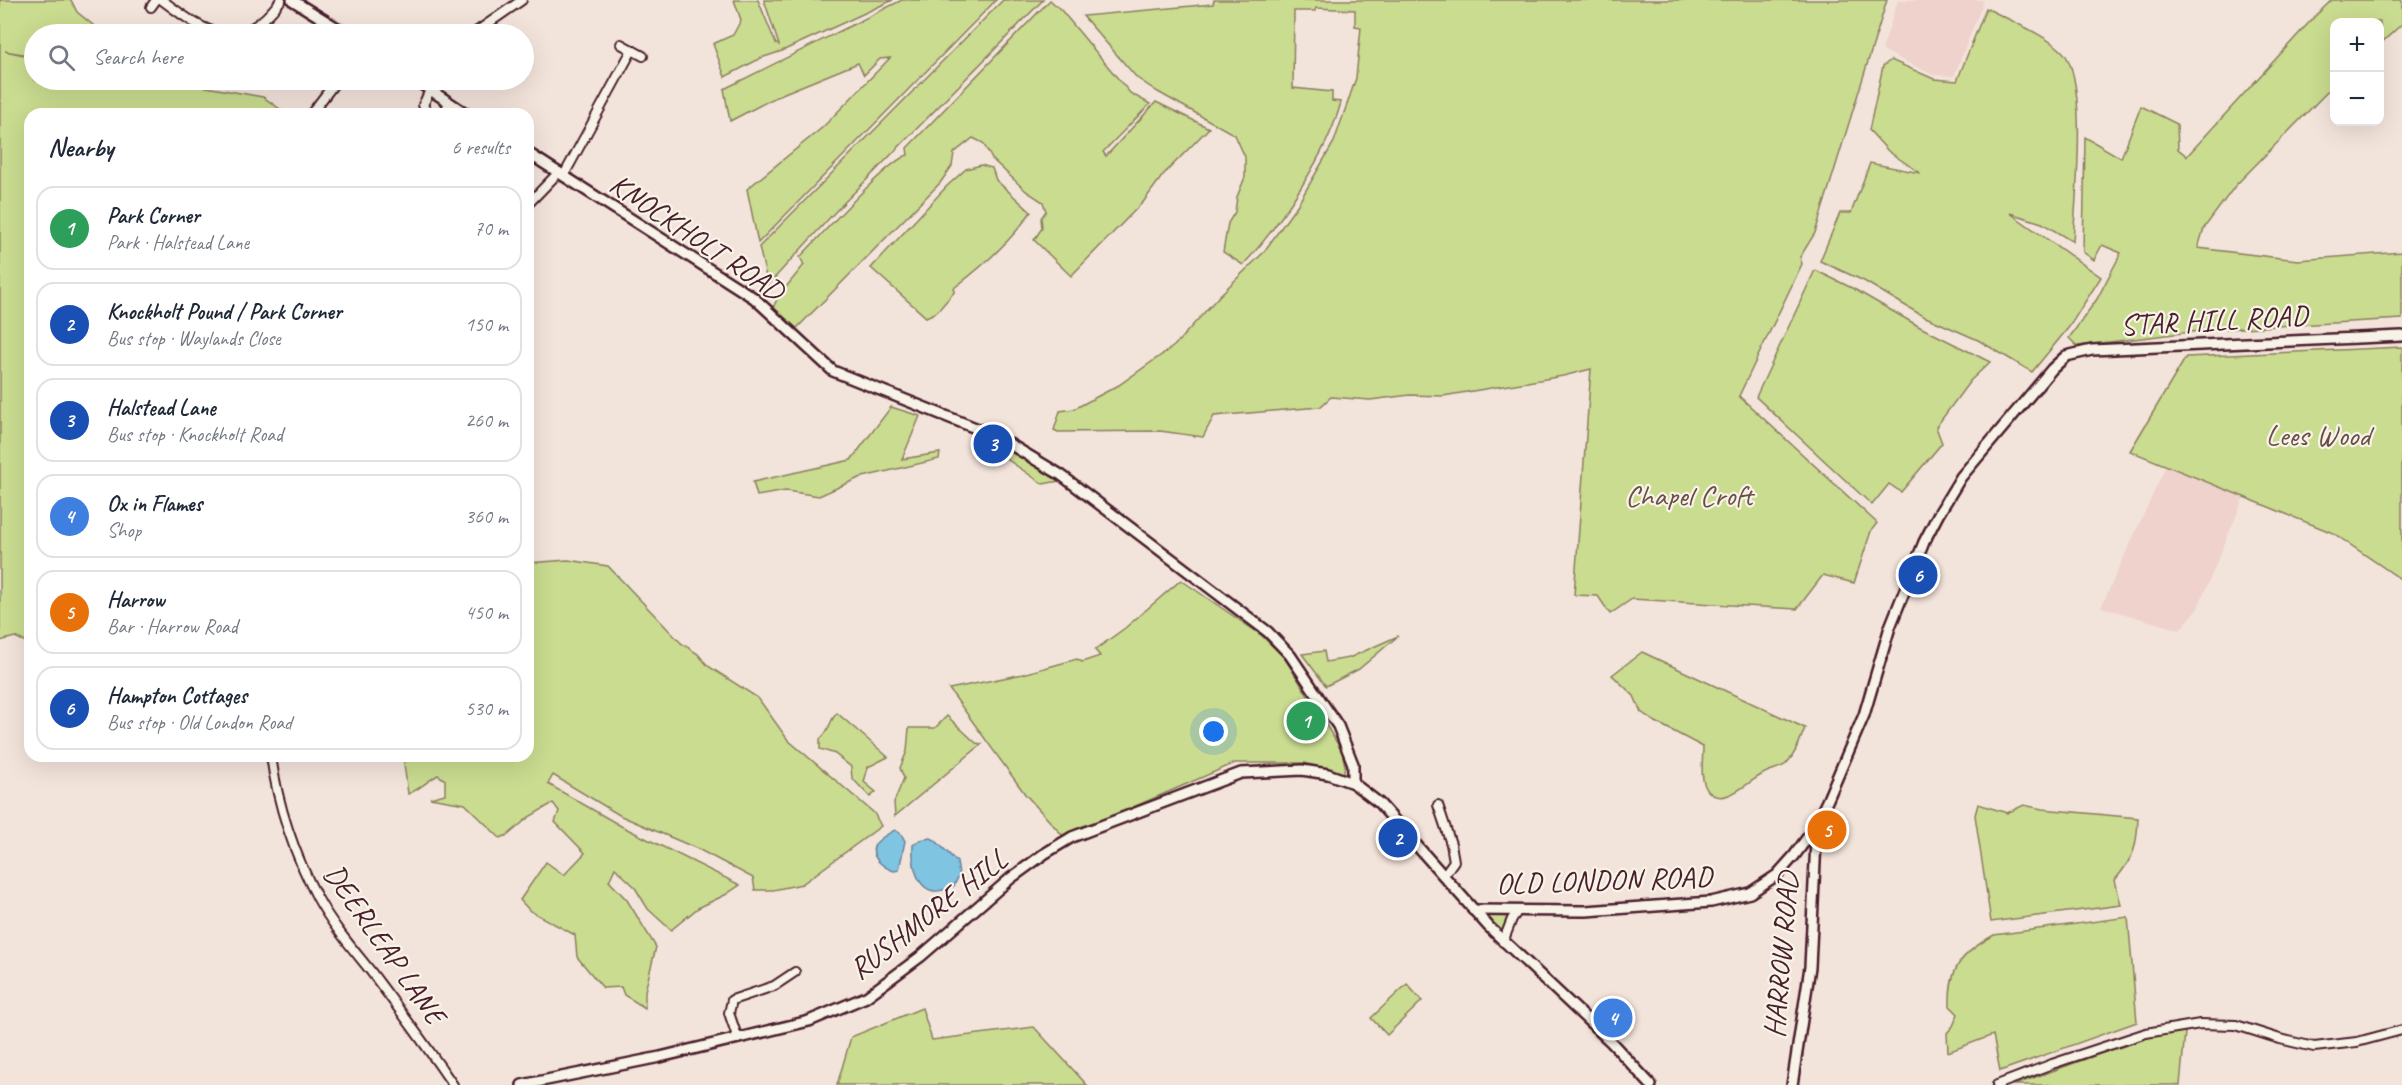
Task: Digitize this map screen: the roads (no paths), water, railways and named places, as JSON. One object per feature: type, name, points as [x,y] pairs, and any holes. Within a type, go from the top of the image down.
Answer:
[{"type":"street","points":[[162,0],[193,24]]},
{"type":"street","points":[[257,24],[269,16],[281,0]]},
{"type":"street","points":[[292,0],[330,24]]},
{"type":"street","points":[[487,24],[522,0]]},
{"type":"street","points":[[621,44],[643,56]]},
{"type":"street","points":[[534,199],[561,174],[632,50]]},
{"type":"street","points":[[316,108],[329,90]]},
{"type":"street","points":[[423,90],[425,108]]},
{"type":"street","points":[[432,90],[458,108]]},
{"type":"street","points":[[446,108],[450,103]]},
{"type":"street","name":"KNOCKHOLT ROAD","points":[[534,157],[754,298],[833,371],[998,437],[1061,475],[1268,632],[1290,655],[1338,726],[1353,764],[1353,783]]},
{"type":"street","name":"STAR HILL ROAD","points":[[2040,383],[2066,356],[2092,350],[2402,336]]},
{"type":"street","name":"OLD LONDON ROAD","points":[[1473,910],[1517,912],[1626,909],[1722,900],[1742,896],[1758,889],[1777,874],[1813,830],[1828,799],[1860,726],[1887,634],[1924,542],[1961,477],[2040,383]]},
{"type":"street","name":"DEERLEAP LANE","points":[[272,762],[291,840],[319,900],[346,941],[453,1085]]},
{"type":"street","name":"RUSHMORE HILL","points":[[522,1085],[809,1021],[866,997],[920,957],[1011,878],[1072,837],[1240,773],[1302,770],[1328,774],[1353,783],[1379,803],[1503,942],[1611,1042],[1651,1085]]},
{"type":"street","points":[[1438,805],[1454,861],[1443,875]]},
{"type":"street","name":"HARROW ROAD","points":[[1792,1085],[1810,967],[1816,836],[1813,830]]},
{"type":"street","points":[[1794,856],[1814,862]]},
{"type":"street","points":[[1503,942],[1517,912]]},
{"type":"street","points":[[738,1038],[729,1013],[732,1000],[774,986],[795,972]]},
{"type":"street","points":[[1997,1085],[2052,1064],[2146,1034],[2200,1024],[2236,1025],[2314,1047],[2357,1042],[2402,1030]]},
{"type":"water","points":[[895,830],[905,841],[899,870],[894,871],[878,861],[873,851],[877,842]]},
{"type":"water","points":[[930,838],[935,840],[957,862],[959,875],[954,886],[934,891],[923,885],[919,879],[914,865],[913,845],[920,840]]},
{"type":"place","name":"Halstead Lane","points":[[993,444]]},
{"type":"place","name":"Hampton Cottages","points":[[1918,575]]},
{"type":"place","name":"Park Corner","points":[[1306,721]]},
{"type":"place","name":"Harrow","points":[[1827,830]]},
{"type":"place","name":"Knockholt Pound / Park Corner","points":[[1398,838]]},
{"type":"place","name":"Ox in Flames","points":[[1613,1018]]},
{"type":"park label","name":"Lees Wood","points":[[2318,435]]},
{"type":"park label","name":"Chapel Croft","points":[[1689,495]]}]
